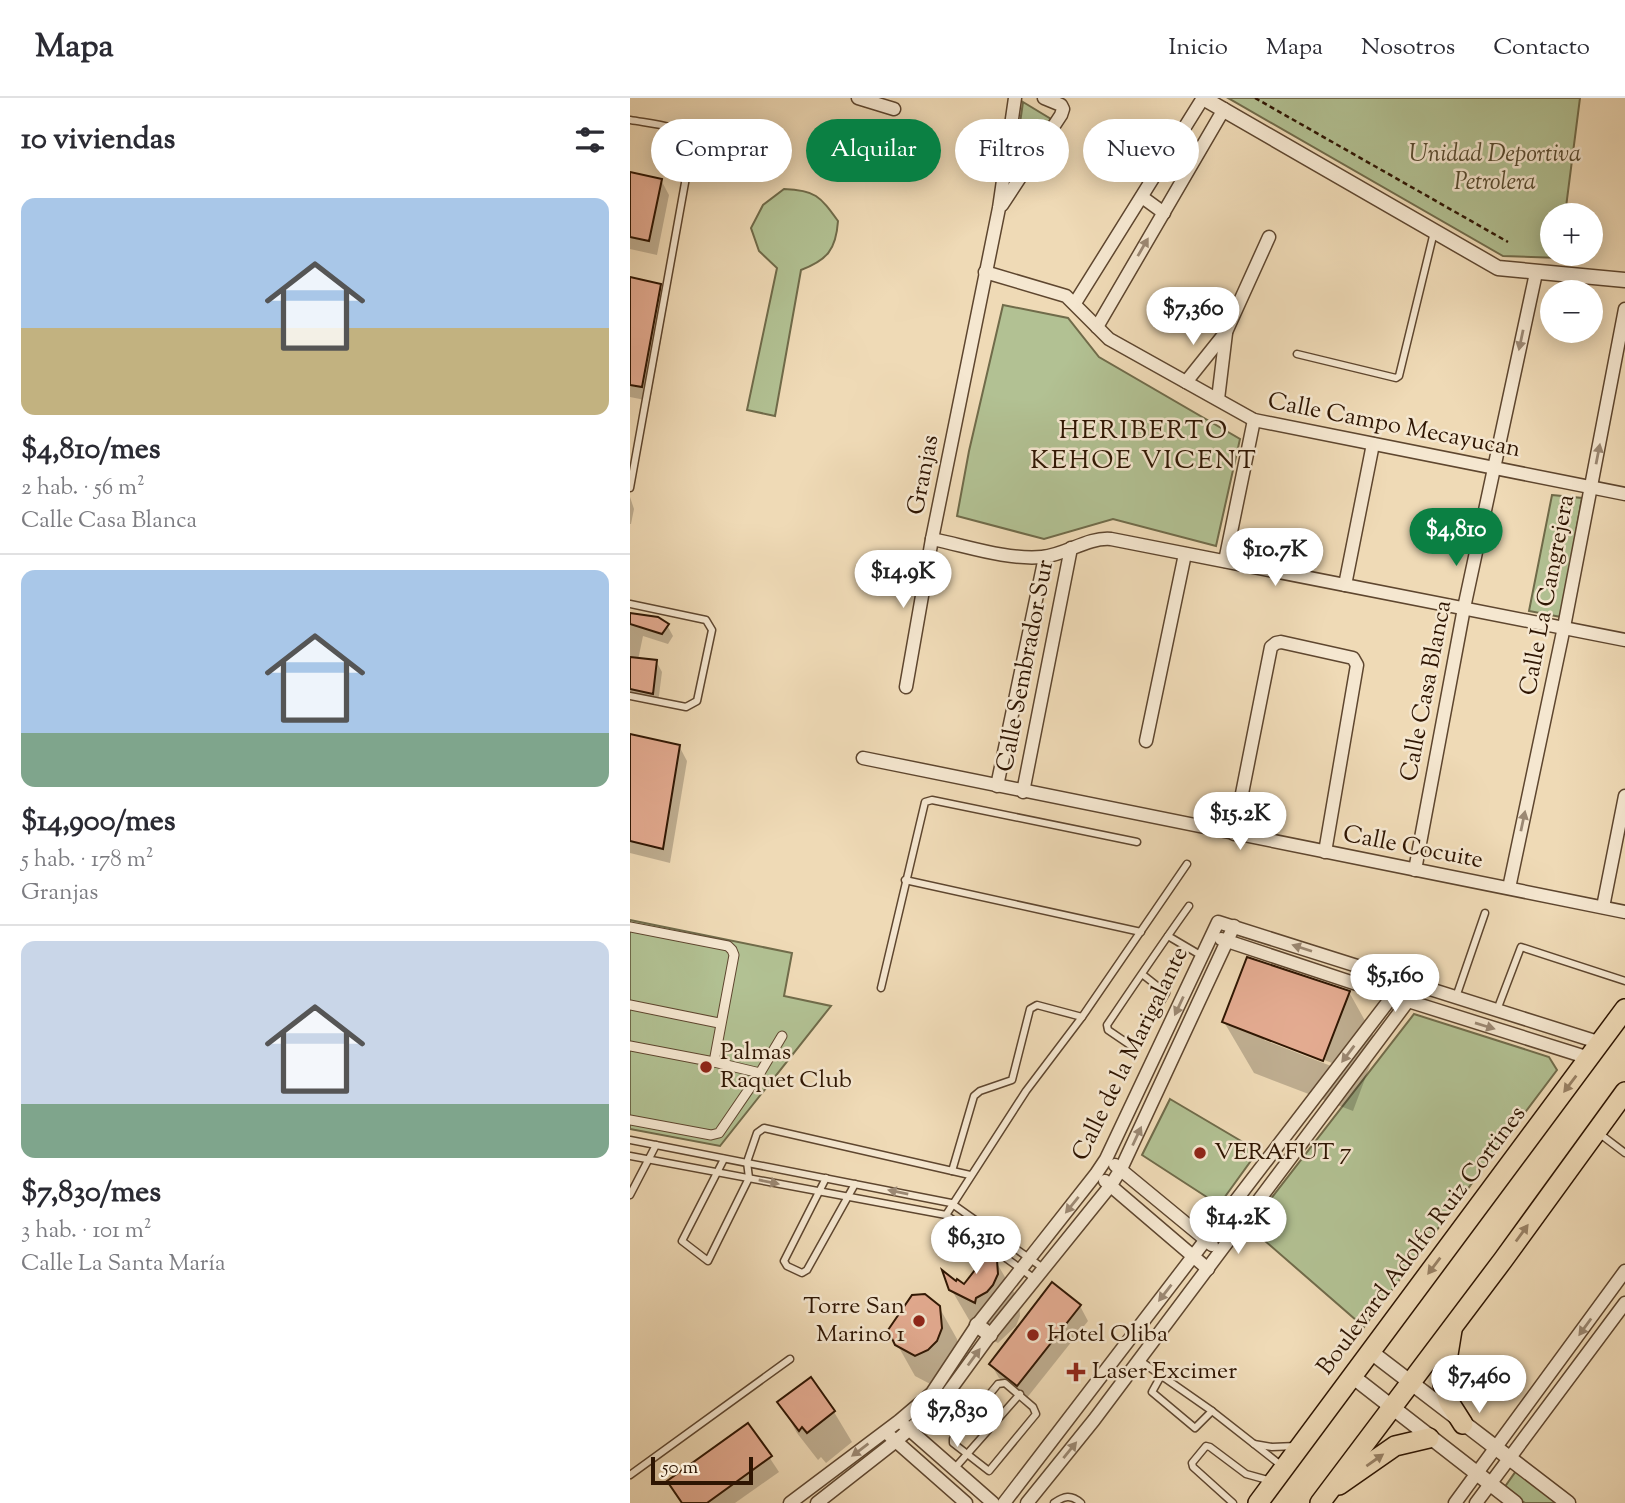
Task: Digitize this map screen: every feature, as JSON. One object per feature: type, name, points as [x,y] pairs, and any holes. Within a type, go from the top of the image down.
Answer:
[{"type":"main road","name":"Boulevard Adolfo Ruiz Cortines","points":[[1258,1503],[1625,1009]]},
{"type":"main road","points":[[1323,1498],[1625,1092]]},
{"type":"main road","points":[[1452,1328],[1444,1385],[1449,1402],[1463,1424]]},
{"type":"main road","points":[[1323,1498],[1395,1446],[1429,1438]]},
{"type":"street","points":[[858,98],[894,109]]},
{"type":"street","name":"Granjas","points":[[906,687],[932,539],[999,208],[1015,98]]},
{"type":"street","points":[[999,208],[1061,115],[1061,105],[1044,98]]},
{"type":"street","points":[[1076,303],[1203,98],[1498,268],[1625,280]]},
{"type":"street","points":[[1097,327],[1224,109]]},
{"type":"street","points":[[1142,197],[1164,213]]},
{"type":"street","points":[[1186,382],[1226,332],[1269,237]]},
{"type":"street","name":"Calle Campo Mecayucan","points":[[985,272],[1058,293],[1076,303],[1109,339],[1254,420],[1625,494]]},
{"type":"street","name":"Calle Casa Blanca","points":[[1415,870],[1464,608],[1536,273]]},
{"type":"street","name":"Calle La Cangrejera","points":[[1509,888],[1564,627],[1625,309]]},
{"type":"street","points":[[1218,399],[1226,332]]},
{"type":"street","points":[[1225,561],[1254,420]]},
{"type":"street","points":[[1345,585],[1373,444]]},
{"type":"street","points":[[932,539],[1020,557],[1045,557],[1104,538],[1625,640]]},
{"type":"street","name":"Calle Sembrador Sur","points":[[1023,792],[1071,548]]},
{"type":"street","points":[[1146,741],[1185,554]]},
{"type":"street","name":"Calle Sembrador Sur","points":[[997,786],[1045,557]]},
{"type":"street","points":[[1234,834],[1271,647],[1281,642],[1353,658],[1357,665],[1325,852]]},
{"type":"street","name":"Calle Cocuite","points":[[863,758],[1625,912]]},
{"type":"street","points":[[1603,907],[1625,796]]},
{"type":"street","name":"Calle de la Marigalante","points":[[790,1503],[932,1393],[977,1325],[1097,1174],[1218,922],[1234,926],[1121,1170],[1111,1185],[990,1335],[942,1401],[817,1503]]},
{"type":"street","points":[[1234,926],[1497,1010],[1595,1050]]},
{"type":"street","points":[[630,927],[728,946],[732,950],[734,955],[719,1023],[714,1062]]},
{"type":"street","points":[[1211,936],[1408,1002],[1595,1050]]},
{"type":"street","points":[[1004,1503],[1404,981]]},
{"type":"street","points":[[1027,1503],[1094,1420],[1420,985]]},
{"type":"street","points":[[630,1005],[719,1023]]},
{"type":"street","points":[[630,1120],[711,1135],[719,1133],[782,1036]]},
{"type":"street","points":[[630,1046],[760,1073]]},
{"type":"street","points":[[1106,1159],[1220,1252]]},
{"type":"street","points":[[1097,1174],[1208,1269]]},
{"type":"street","points":[[1455,1503],[1625,1271]]},
{"type":"street","points":[[1476,1503],[1625,1303]]},
{"type":"street","points":[[977,1325],[990,1335]]},
{"type":"street","points":[[1371,1352],[1568,1503]]},
{"type":"street","points":[[1352,1376],[1515,1503]]},
{"type":"street","points":[[899,1421],[993,1503]]},
{"type":"street","points":[[885,1431],[966,1503]]},
{"type":"lane","points":[[630,120],[680,131],[687,135],[692,144],[630,488]]},
{"type":"lane","points":[[1297,354],[1396,378],[1399,376],[1434,230]]},
{"type":"lane","points":[[630,604],[706,620],[712,630],[697,701],[686,707],[630,696]]},
{"type":"lane","points":[[881,988],[922,806],[928,801],[1137,842]]},
{"type":"lane","points":[[946,1215],[951,1203],[1026,1091],[1082,1017],[1187,864]]},
{"type":"lane","points":[[905,880],[1141,932]]},
{"type":"lane","points":[[1142,974],[1166,993],[1133,1047],[1108,1030],[1107,1025],[1168,936],[1189,906]]},
{"type":"lane","points":[[1456,997],[1485,913]]},
{"type":"lane","points":[[1168,936],[1202,956]]},
{"type":"lane","points":[[1497,1010],[1521,947],[1625,981]]},
{"type":"lane","points":[[1012,1080],[1032,1007],[1037,1005],[1082,1017]]},
{"type":"lane","points":[[1012,1080],[1026,1091]]},
{"type":"lane","points":[[952,1171],[974,1096],[980,1091],[1012,1080]]},
{"type":"lane","points":[[724,1159],[682,1241],[708,1261],[749,1178],[747,1162],[757,1133],[764,1128],[970,1175]]},
{"type":"lane","points":[[1596,1130],[1625,1153]]},
{"type":"lane","points":[[630,1140],[951,1203],[1026,1263],[1035,1279]]},
{"type":"lane","points":[[630,1195],[656,1145]]},
{"type":"lane","points":[[630,1156],[946,1215],[1026,1263],[1043,1268]]},
{"type":"lane","points":[[826,1178],[784,1261],[787,1266],[802,1273],[807,1270],[855,1184]]},
{"type":"lane","points":[[630,1475],[790,1359]]},
{"type":"lane","points":[[1139,1360],[1212,1411],[1252,1444],[1279,1475]]},
{"type":"lane","points":[[1162,1374],[1152,1392],[1195,1428],[1212,1411]]},
{"type":"lane","points":[[1005,1383],[1020,1394],[1036,1414],[989,1471],[953,1443],[953,1439],[998,1384],[1005,1383]]},
{"type":"lane","points":[[954,1469],[1020,1394]]},
{"type":"lane","points":[[1252,1444],[1272,1447],[1300,1445]]},
{"type":"lane","points":[[1233,1503],[1192,1463],[1206,1446],[1246,1474],[1279,1475]]},
{"type":"lane","points":[[1054,1503],[1066,1496],[1075,1497],[1081,1503]]},
{"type":"path","points":[[1255,98],[1508,242]]},
{"type":"green space","name":"Unidad Deportiva Petrolera","points":[[1228,98],[1580,98],[1567,203],[1540,203],[1540,257],[1503,256]]},
{"type":"green space","points":[[1023,102],[1051,119],[1021,119]]},
{"type":"green space","points":[[784,189],[803,191],[816,196],[838,221],[835,239],[828,253],[801,270],[775,416],[747,410],[777,268],[759,251],[751,228],[763,205]]},
{"type":"green space","points":[[1003,305],[1068,318],[1099,357],[1240,439],[1216,546],[1113,519],[1044,539],[957,516],[969,451]]},
{"type":"green space","points":[[1552,495],[1582,498],[1561,617],[1529,611]]},
{"type":"green space","name":"Palmas Raquet Club","points":[[630,920],[792,953],[784,996],[831,1006],[720,1146],[630,1129]]},
{"type":"green space","points":[[1414,1014],[1549,1057],[1557,1070],[1364,1327],[1249,1227]]},
{"type":"green space","name":"VERAFUT 7","points":[[1170,1099],[1258,1151],[1219,1205],[1142,1155]]},
{"type":"green space","points":[[1516,1471],[1559,1503],[1525,1503],[1504,1488]]},
{"type":"building","points":[[630,172],[651,177],[651,182],[661,182],[649,241],[630,237]]},
{"type":"building","points":[[630,277],[661,284],[642,387],[630,385]]},
{"type":"building","points":[[630,613],[658,617],[669,624],[662,634],[630,624]]},
{"type":"building","points":[[630,657],[657,660],[653,694],[630,689]]},
{"type":"building","points":[[630,734],[680,745],[663,849],[630,841]]},
{"type":"building","points":[[1247,957],[1350,991],[1323,1061],[1222,1022]]},
{"type":"building","points":[[958,1242],[973,1242],[997,1260],[998,1274],[993,1285],[976,1298],[975,1303],[949,1290],[942,1270],[964,1284],[982,1261],[976,1256],[978,1253]]},
{"type":"building","points":[[1052,1282],[1081,1305],[1017,1386],[989,1364]]},
{"type":"building","name":"Torre San Marino 1","points":[[925,1294],[940,1306],[942,1328],[937,1341],[928,1350],[915,1356],[895,1345],[888,1330],[912,1295]]},
{"type":"building","points":[[811,1377],[835,1411],[807,1433],[802,1427],[799,1431],[777,1402]]},
{"type":"building","points":[[748,1423],[772,1456],[707,1503],[682,1503],[667,1481]]},
{"type":"place","name":"Palmas Raquet Club","points":[[706,1067]]},
{"type":"place","name":"VERAFUT 7","points":[[1200,1153]]},
{"type":"place","name":"Torre San Marino 1","points":[[919,1321]]},
{"type":"place","name":"Hotel Oliba","points":[[1033,1335]]},
{"type":"place","name":"Laser Excimer","points":[[1076,1372]]},
{"type":"district","name":"HERIBERTO KEHOE VICENT","points":[[1144,446]]}]
